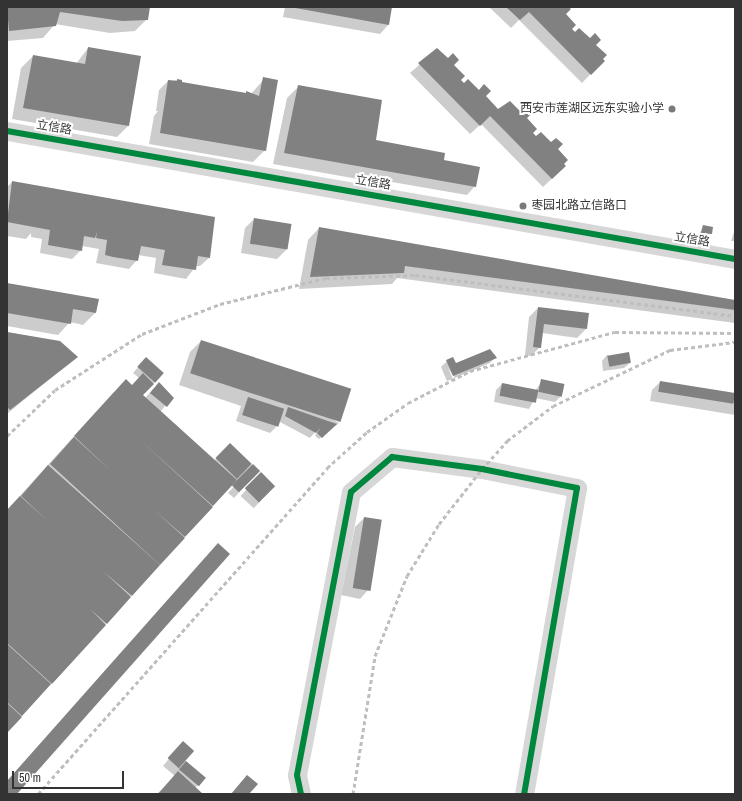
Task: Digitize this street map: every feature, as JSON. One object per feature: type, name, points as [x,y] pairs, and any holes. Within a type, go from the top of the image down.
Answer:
[{"type":"street","name":"立信路","points":[[7,131],[735,258]]},
{"type":"street","points":[[301,794],[296,775],[351,492],[392,457],[482,469],[577,488],[524,794]]},
{"type":"building","points":[[7,7],[150,7],[148,20],[122,21],[60,12],[56,26],[9,31]]},
{"type":"building","points":[[290,7],[392,7],[389,25]]},
{"type":"building","points":[[506,7],[568,7],[571,9],[566,14],[576,25],[572,29],[575,32],[579,28],[590,38],[595,33],[601,40],[596,45],[607,55],[603,59],[605,61],[591,75],[529,12],[520,20]]},
{"type":"building","points":[[88,47],[141,56],[129,126],[23,108],[33,55],[85,64]]},
{"type":"building","points":[[437,48],[448,58],[453,53],[459,60],[454,65],[465,76],[461,80],[464,83],[468,79],[479,90],[484,84],[491,91],[486,96],[498,109],[510,101],[520,111],[525,107],[532,113],[527,118],[537,129],[533,133],[536,136],[541,132],[551,142],[556,138],[563,144],[558,149],[568,160],[564,164],[566,166],[552,179],[490,116],[480,126],[418,63]]},
{"type":"building","points":[[263,77],[278,80],[266,151],[160,133],[168,80],[177,81],[177,79],[182,80],[182,82],[246,93],[246,91],[259,96]]},
{"type":"building","points":[[298,85],[382,100],[376,140],[445,153],[444,160],[480,167],[476,187],[284,153]]},
{"type":"building","points":[[12,181],[215,217],[210,258],[198,256],[196,270],[162,265],[165,250],[141,246],[138,261],[113,257],[105,255],[107,240],[96,238],[97,232],[95,238],[84,236],[82,251],[48,245],[50,230],[7,222]]},
{"type":"building","points":[[254,218],[292,224],[287,250],[250,244]]},
{"type":"building","points":[[703,225],[713,227],[712,234],[701,233]]},
{"type":"building","points":[[319,227],[735,300],[735,310],[405,266],[404,273],[310,277]]},
{"type":"building","points":[[7,283],[99,299],[96,313],[73,309],[71,324],[7,313]]},
{"type":"building","points":[[538,307],[589,313],[587,329],[544,324],[541,348],[533,347]]},
{"type":"building","points":[[7,332],[60,341],[78,357],[10,410],[7,407]]},
{"type":"building","points":[[201,340],[351,389],[340,422],[190,373]]},
{"type":"building","points":[[490,349],[497,358],[453,376],[446,360],[453,357],[456,363]]},
{"type":"building","points":[[629,352],[631,363],[609,367],[607,356]]},
{"type":"building","points":[[146,357],[164,373],[155,383],[137,367]]},
{"type":"building","points":[[143,373],[154,384],[143,395],[237,480],[213,506],[138,438],[213,507],[185,537],[153,509],[185,538],[160,565],[50,464],[74,437],[112,472],[74,436],[126,379],[132,385]]},
{"type":"building","points":[[541,379],[564,384],[562,397],[538,392]]},
{"type":"building","points":[[660,381],[735,393],[733,404],[658,392]]},
{"type":"building","points":[[159,382],[174,398],[167,407],[150,393]]},
{"type":"building","points":[[502,383],[538,390],[536,403],[500,396]]},
{"type":"building","points":[[248,397],[284,409],[278,427],[242,415]]},
{"type":"building","points":[[288,407],[337,424],[322,438],[317,433],[321,427],[316,433],[285,416]]},
{"type":"building","points":[[230,443],[252,464],[237,479],[215,458]]},
{"type":"building","points":[[253,464],[260,471],[239,492],[232,485]]},
{"type":"building","points":[[48,465],[160,565],[132,596],[103,571],[131,597],[107,624],[90,609],[106,625],[52,684],[7,643],[7,510],[20,496],[48,521],[21,496]]},
{"type":"building","points":[[261,472],[275,486],[259,502],[245,488]]},
{"type":"building","points":[[364,517],[382,520],[371,591],[353,588]]},
{"type":"building","points":[[218,543],[230,554],[17,794],[7,794],[7,781]]},
{"type":"building","points":[[7,644],[51,684],[22,716],[7,702]]},
{"type":"building","points":[[7,703],[22,717],[7,733]]},
{"type":"building","points":[[183,741],[194,751],[179,768],[168,758]]},
{"type":"building","points":[[186,761],[206,778],[199,786],[179,769]]},
{"type":"building","points":[[178,771],[203,794],[158,794]]},
{"type":"building","points":[[247,775],[258,784],[249,794],[231,794]]},
{"type":"railway","points":[[7,436],[55,390],[142,334],[220,304],[326,278],[415,275],[735,316]]},
{"type":"railway","points":[[38,794],[327,468],[367,432],[408,403],[470,371],[615,332],[735,333]]},
{"type":"railway","points":[[353,794],[375,656],[407,576],[439,524],[482,469],[507,441],[553,406],[670,350],[735,342]]},
{"type":"cycle path","points":[[7,131],[735,259]]},
{"type":"cycle path","points":[[301,794],[297,775],[351,492],[392,457],[482,469],[577,488],[524,794]]},
{"type":"place","name":"西安市莲湖区远东实验小学","points":[[672,109]]},
{"type":"place","name":"枣园北路立信路口","points":[[523,206]]}]
